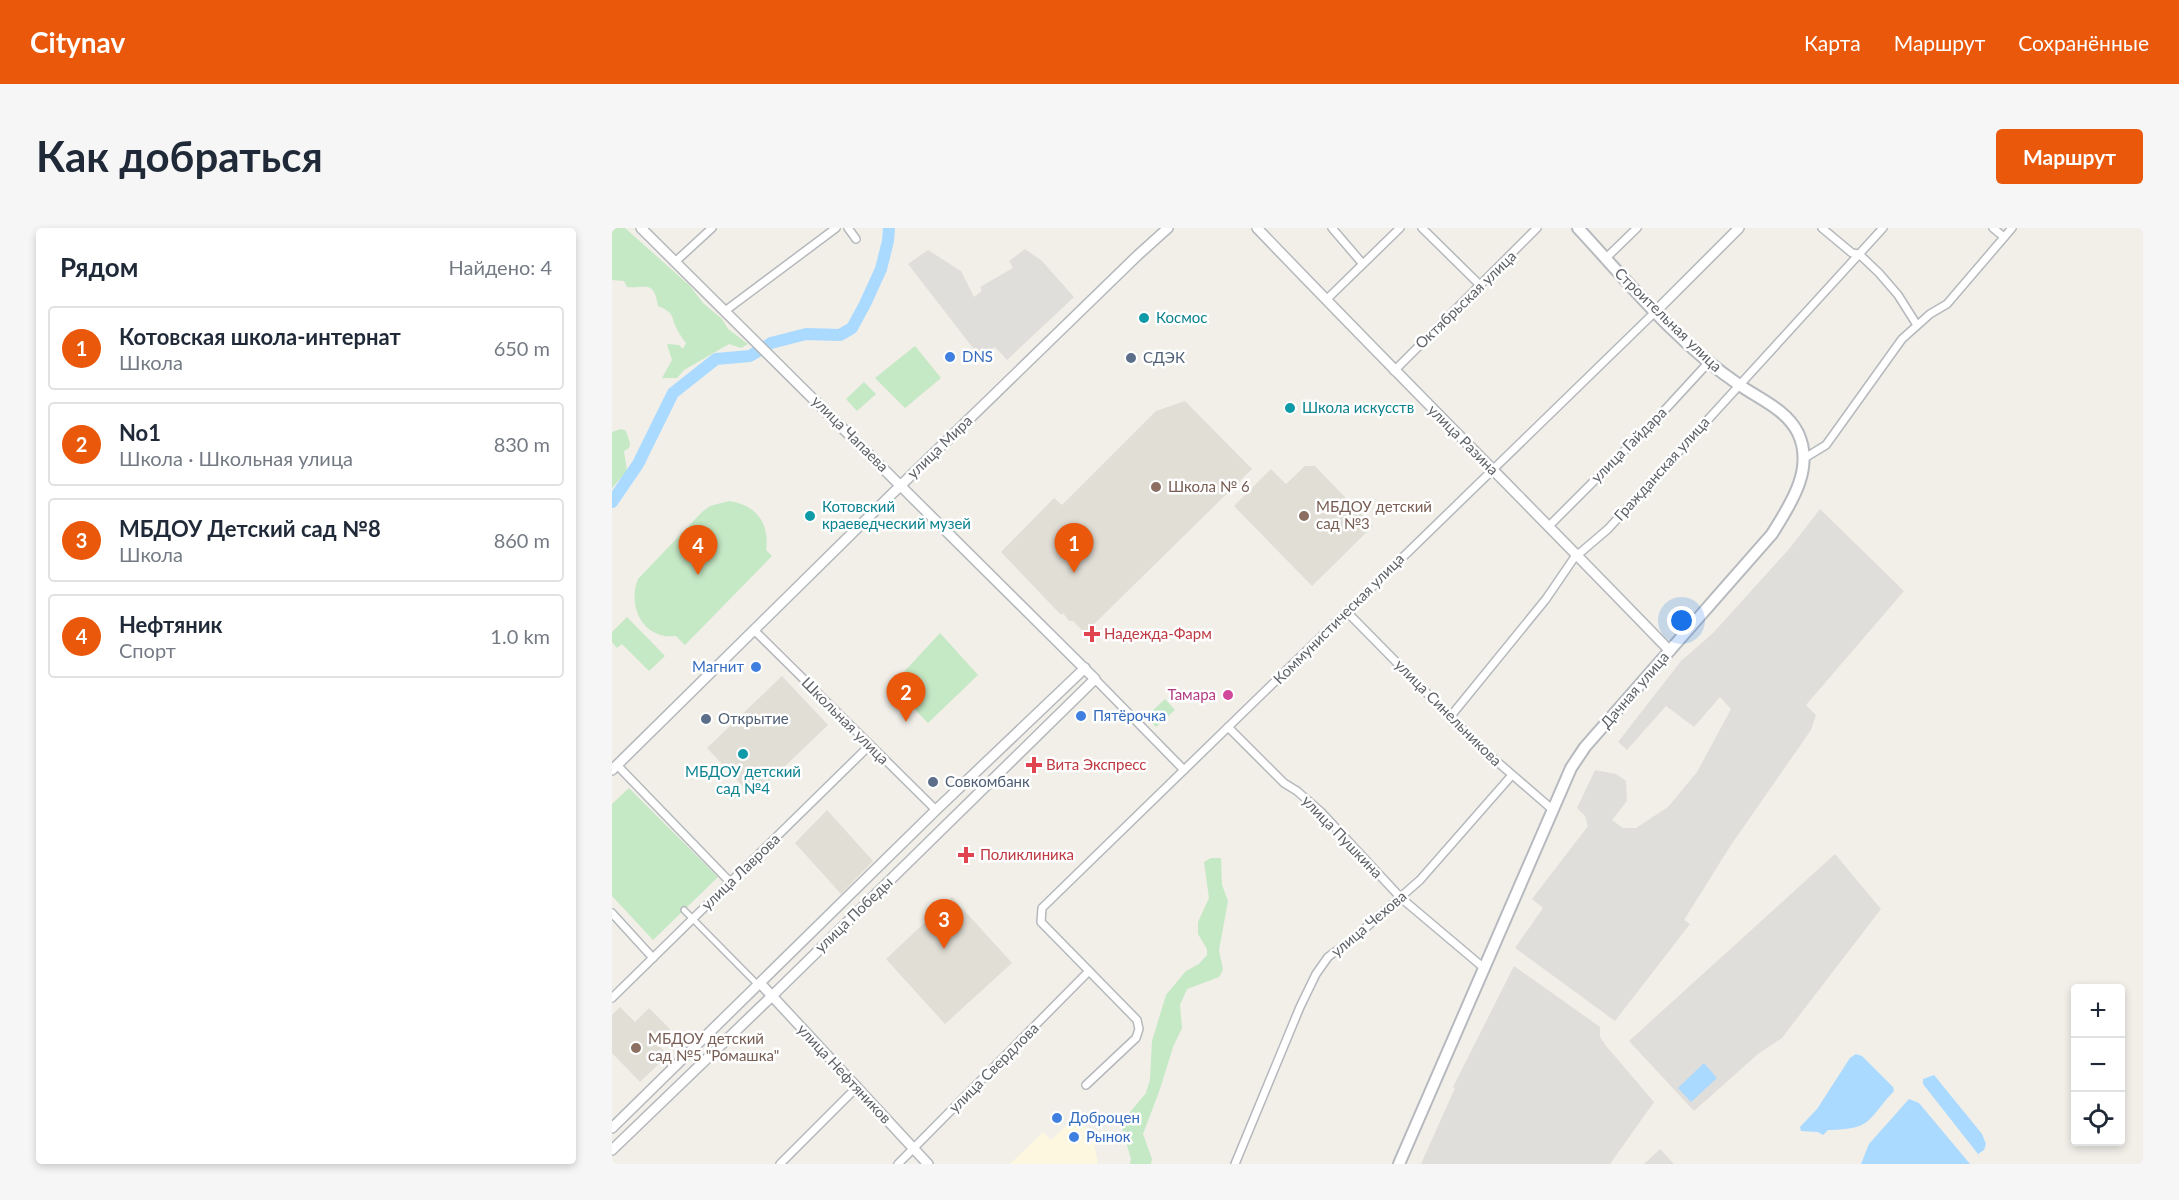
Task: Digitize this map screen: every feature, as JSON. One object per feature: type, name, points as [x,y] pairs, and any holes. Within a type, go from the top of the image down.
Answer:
[{"type":"main road","name":"Строительная улица","points":[[1578,228],[1655,312],[1708,363],[1783,412],[1797,432],[1802,445],[1803,459]]},
{"type":"main road","name":"Дачная улица","points":[[1399,1164],[1571,768],[1585,747],[1772,534],[1795,497],[1801,478],[1803,459]]},
{"type":"street","name":"улица Чапаева","points":[[641,228],[901,484],[1184,770]]},
{"type":"street","points":[[675,262],[712,228]]},
{"type":"street","points":[[725,311],[836,228]]},
{"type":"street","points":[[848,228],[856,239]]},
{"type":"street","name":"улица Мира","points":[[614,768],[901,484],[1133,259],[1168,228]]},
{"type":"street","name":"улица Разина","points":[[1257,228],[1670,651]]},
{"type":"street","points":[[1332,228],[1362,263]]},
{"type":"street","points":[[1326,300],[1400,228]]},
{"type":"street","points":[[1422,228],[1481,286]]},
{"type":"street","name":"Октябрьская улица","points":[[1394,370],[1537,228]]},
{"type":"street","points":[[1606,258],[1637,228]]},
{"type":"street","name":"Коммунистическая улица","points":[[1089,971],[1041,922],[1042,908],[1739,228]]},
{"type":"street","points":[[1822,228],[1852,253],[1859,254],[1879,273],[1898,295],[1917,325]]},
{"type":"street","name":"Гражданская улица","points":[[1450,717],[1578,555],[1608,529],[1883,228]]},
{"type":"street","points":[[1994,228],[2004,237]]},
{"type":"street","points":[[1803,459],[1826,445],[1902,339],[1930,314],[1947,304],[2012,228]]},
{"type":"street","name":"улица Гайдара","points":[[1549,526],[1654,421],[1708,363]]},
{"type":"street","name":"улица Синельникова","points":[[1347,612],[1479,746],[1553,810]]},
{"type":"street","name":"Школьная улица","points":[[754,630],[936,810]]},
{"type":"street","name":"улица Победы","points":[[612,1128],[936,810],[1085,668]]},
{"type":"street","name":"улица Победы","points":[[612,1150],[1095,679]]},
{"type":"street","name":"улица Пушкина","points":[[1228,727],[1284,783],[1321,812],[1401,898],[1484,968]]},
{"type":"street","name":"улица Лаврова","points":[[612,998],[869,746]]},
{"type":"street","points":[[614,768],[730,882]]},
{"type":"street","name":"улица Чехова","points":[[1235,1164],[1300,1007],[1316,974],[1328,957],[1420,880],[1512,775]]},
{"type":"street","points":[[684,910],[759,984]]},
{"type":"street","points":[[612,913],[653,958]]},
{"type":"street","points":[[1086,1084],[1136,1038],[1139,1029],[1137,1020],[1089,971]]},
{"type":"street","name":"улица Свердлова","points":[[898,1164],[1089,971]]},
{"type":"street","name":"улица Нефтяников","points":[[759,984],[928,1164]]},
{"type":"street","points":[[780,1164],[856,1088]]},
{"type":"shaded area","points":[[1025,249],[1042,261],[1074,297],[1007,360],[995,347],[980,357],[908,264],[928,250],[961,271],[974,297],[982,291],[980,287],[1013,268],[1009,261]]},
{"type":"shaded area","name":"Школа № 6","points":[[1185,401],[1252,469],[1085,633],[1073,621],[1069,621],[1063,613],[1061,615],[1001,552],[1054,498],[1062,505],[1156,411]]},
{"type":"shaded area","name":"МБДОУ детский сад №3","points":[[1305,466],[1315,466],[1373,526],[1312,586],[1234,506],[1271,469],[1286,484]]},
{"type":"shaded area","points":[[1820,509],[1904,591],[1806,705],[1816,715],[1811,730],[1731,845],[1684,920],[1690,924],[1615,1021],[1515,948],[1543,908],[1532,899],[1588,826],[1585,816],[1577,808],[1595,770],[1616,774],[1626,781],[1627,801],[1612,820],[1623,828],[1636,828],[1668,807],[1697,772],[1731,709],[1720,697],[1694,727],[1666,706],[1627,750],[1618,742],[1681,661],[1713,633],[1789,549]]},
{"type":"shaded area","points":[[782,676],[828,725],[753,797],[707,748]]},
{"type":"shaded area","points":[[827,810],[873,861],[841,894],[795,843]]},
{"type":"shaded area","points":[[1835,854],[1881,909],[1782,1038],[1758,1054],[1694,1111],[1629,1041]]},
{"type":"shaded area","points":[[952,897],[1012,963],[945,1024],[886,959]]},
{"type":"shaded area","points":[[1514,966],[1600,1027],[1600,1037],[1607,1047],[1654,1102],[1610,1164],[1421,1164],[1455,1088],[1453,1087]]},
{"type":"shaded area","name":"МБДОУ детский сад №5 \"Ромашка\"","points":[[620,1007],[635,1022],[649,1008],[670,1029],[656,1043],[668,1055],[640,1082],[612,1053],[612,1015]]},
{"type":"shaded area","name":"Рынок","points":[[1076,1117],[1092,1133],[1098,1164],[1010,1164],[1043,1132],[1051,1140]]},
{"type":"shaded area","points":[[1660,1149],[1674,1164],[1644,1164]]},
{"type":"green space","points":[[612,228],[625,228],[690,286],[703,303],[722,319],[728,329],[748,344],[741,348],[729,344],[684,370],[677,378],[662,378],[672,360],[667,344],[679,345],[683,349],[686,343],[670,313],[658,306],[651,289],[627,287],[624,281],[612,280]]},
{"type":"green space","points":[[915,346],[941,378],[905,408],[875,378]]},
{"type":"green space","points":[[864,382],[876,394],[857,411],[846,399]]},
{"type":"green space","points":[[621,429],[626,431],[630,443],[629,448],[624,451],[627,471],[612,488],[612,432]]},
{"type":"green space","points":[[729,501],[747,507],[759,517],[766,532],[766,550],[772,556],[685,645],[676,636],[655,633],[640,619],[636,610],[635,589],[638,579],[702,512],[710,506]]},
{"type":"green space","points":[[627,617],[665,656],[649,671],[622,644],[617,648],[612,642],[612,632]]},
{"type":"green space","points":[[940,633],[978,675],[928,723],[892,685]]},
{"type":"green space","points":[[1165,699],[1175,710],[1156,727],[1146,717]]},
{"type":"green space","points":[[629,788],[718,877],[653,940],[612,896],[612,804]]},
{"type":"green space","points":[[1211,858],[1221,858],[1222,885],[1228,901],[1219,950],[1223,970],[1219,977],[1187,989],[1180,1005],[1182,1028],[1173,1047],[1143,1134],[1152,1159],[1151,1164],[1130,1164],[1131,1159],[1122,1128],[1127,1116],[1146,1093],[1150,1080],[1152,1041],[1166,995],[1186,971],[1199,964],[1207,955],[1207,949],[1198,934],[1198,922],[1209,898],[1204,862]]},
{"type":"water","points":[[1856,1054],[1862,1056],[1893,1087],[1894,1091],[1873,1116],[1861,1125],[1828,1130],[1823,1135],[1818,1132],[1801,1131],[1800,1127],[1817,1109],[1850,1058]]},
{"type":"water","points":[[1704,1063],[1717,1078],[1691,1102],[1678,1088]]},
{"type":"water","points":[[1934,1075],[1982,1134],[1986,1144],[1984,1150],[1978,1154],[1923,1084],[1923,1079]]},
{"type":"water","points":[[1909,1099],[1919,1103],[1970,1164],[1861,1164],[1869,1144]]},
{"type":"waterway","points":[[612,502],[638,464],[673,393],[716,359],[750,356],[771,343],[806,334],[840,335],[852,328],[881,269],[889,228]]},
{"type":"place","name":"Космос","points":[[1144,318]]},
{"type":"place","name":"DNS","points":[[950,357]]},
{"type":"place","name":"СДЭК","points":[[1131,358]]},
{"type":"place","name":"Школа искусств","points":[[1290,408]]},
{"type":"place","name":"Школа № 6","points":[[1156,487]]},
{"type":"place","name":"Котовский краеведческий музей","points":[[810,516]]},
{"type":"place","name":"МБДОУ детский сад №3","points":[[1304,516]]},
{"type":"place","name":"Котовская школа-интернат","points":[[1074,573]]},
{"type":"place","name":"Нефтяник","points":[[698,575]]},
{"type":"place","name":"Надежда-Фарм","points":[[1092,634]]},
{"type":"place","name":"Магнит","points":[[756,667]]},
{"type":"place","name":"Тамара","points":[[1228,695]]},
{"type":"place","name":"Пятёрочка","points":[[1081,716]]},
{"type":"place","name":"Открытие","points":[[706,719]]},
{"type":"place","name":"No1","points":[[906,722]]},
{"type":"place","name":"МБДОУ детский сад №4","points":[[743,754]]},
{"type":"place","name":"Вита Экспресс","points":[[1034,765]]},
{"type":"place","name":"Совкомбанк","points":[[933,782]]},
{"type":"place","name":"Поликлиника","points":[[966,855]]},
{"type":"place","name":"МБДОУ Детский сад №8","points":[[944,949]]},
{"type":"place","name":"МБДОУ детский сад №5 \"Ромашка\"","points":[[636,1048]]},
{"type":"place","name":"Доброцен","points":[[1057,1118]]},
{"type":"place","name":"Рынок","points":[[1074,1137]]}]
